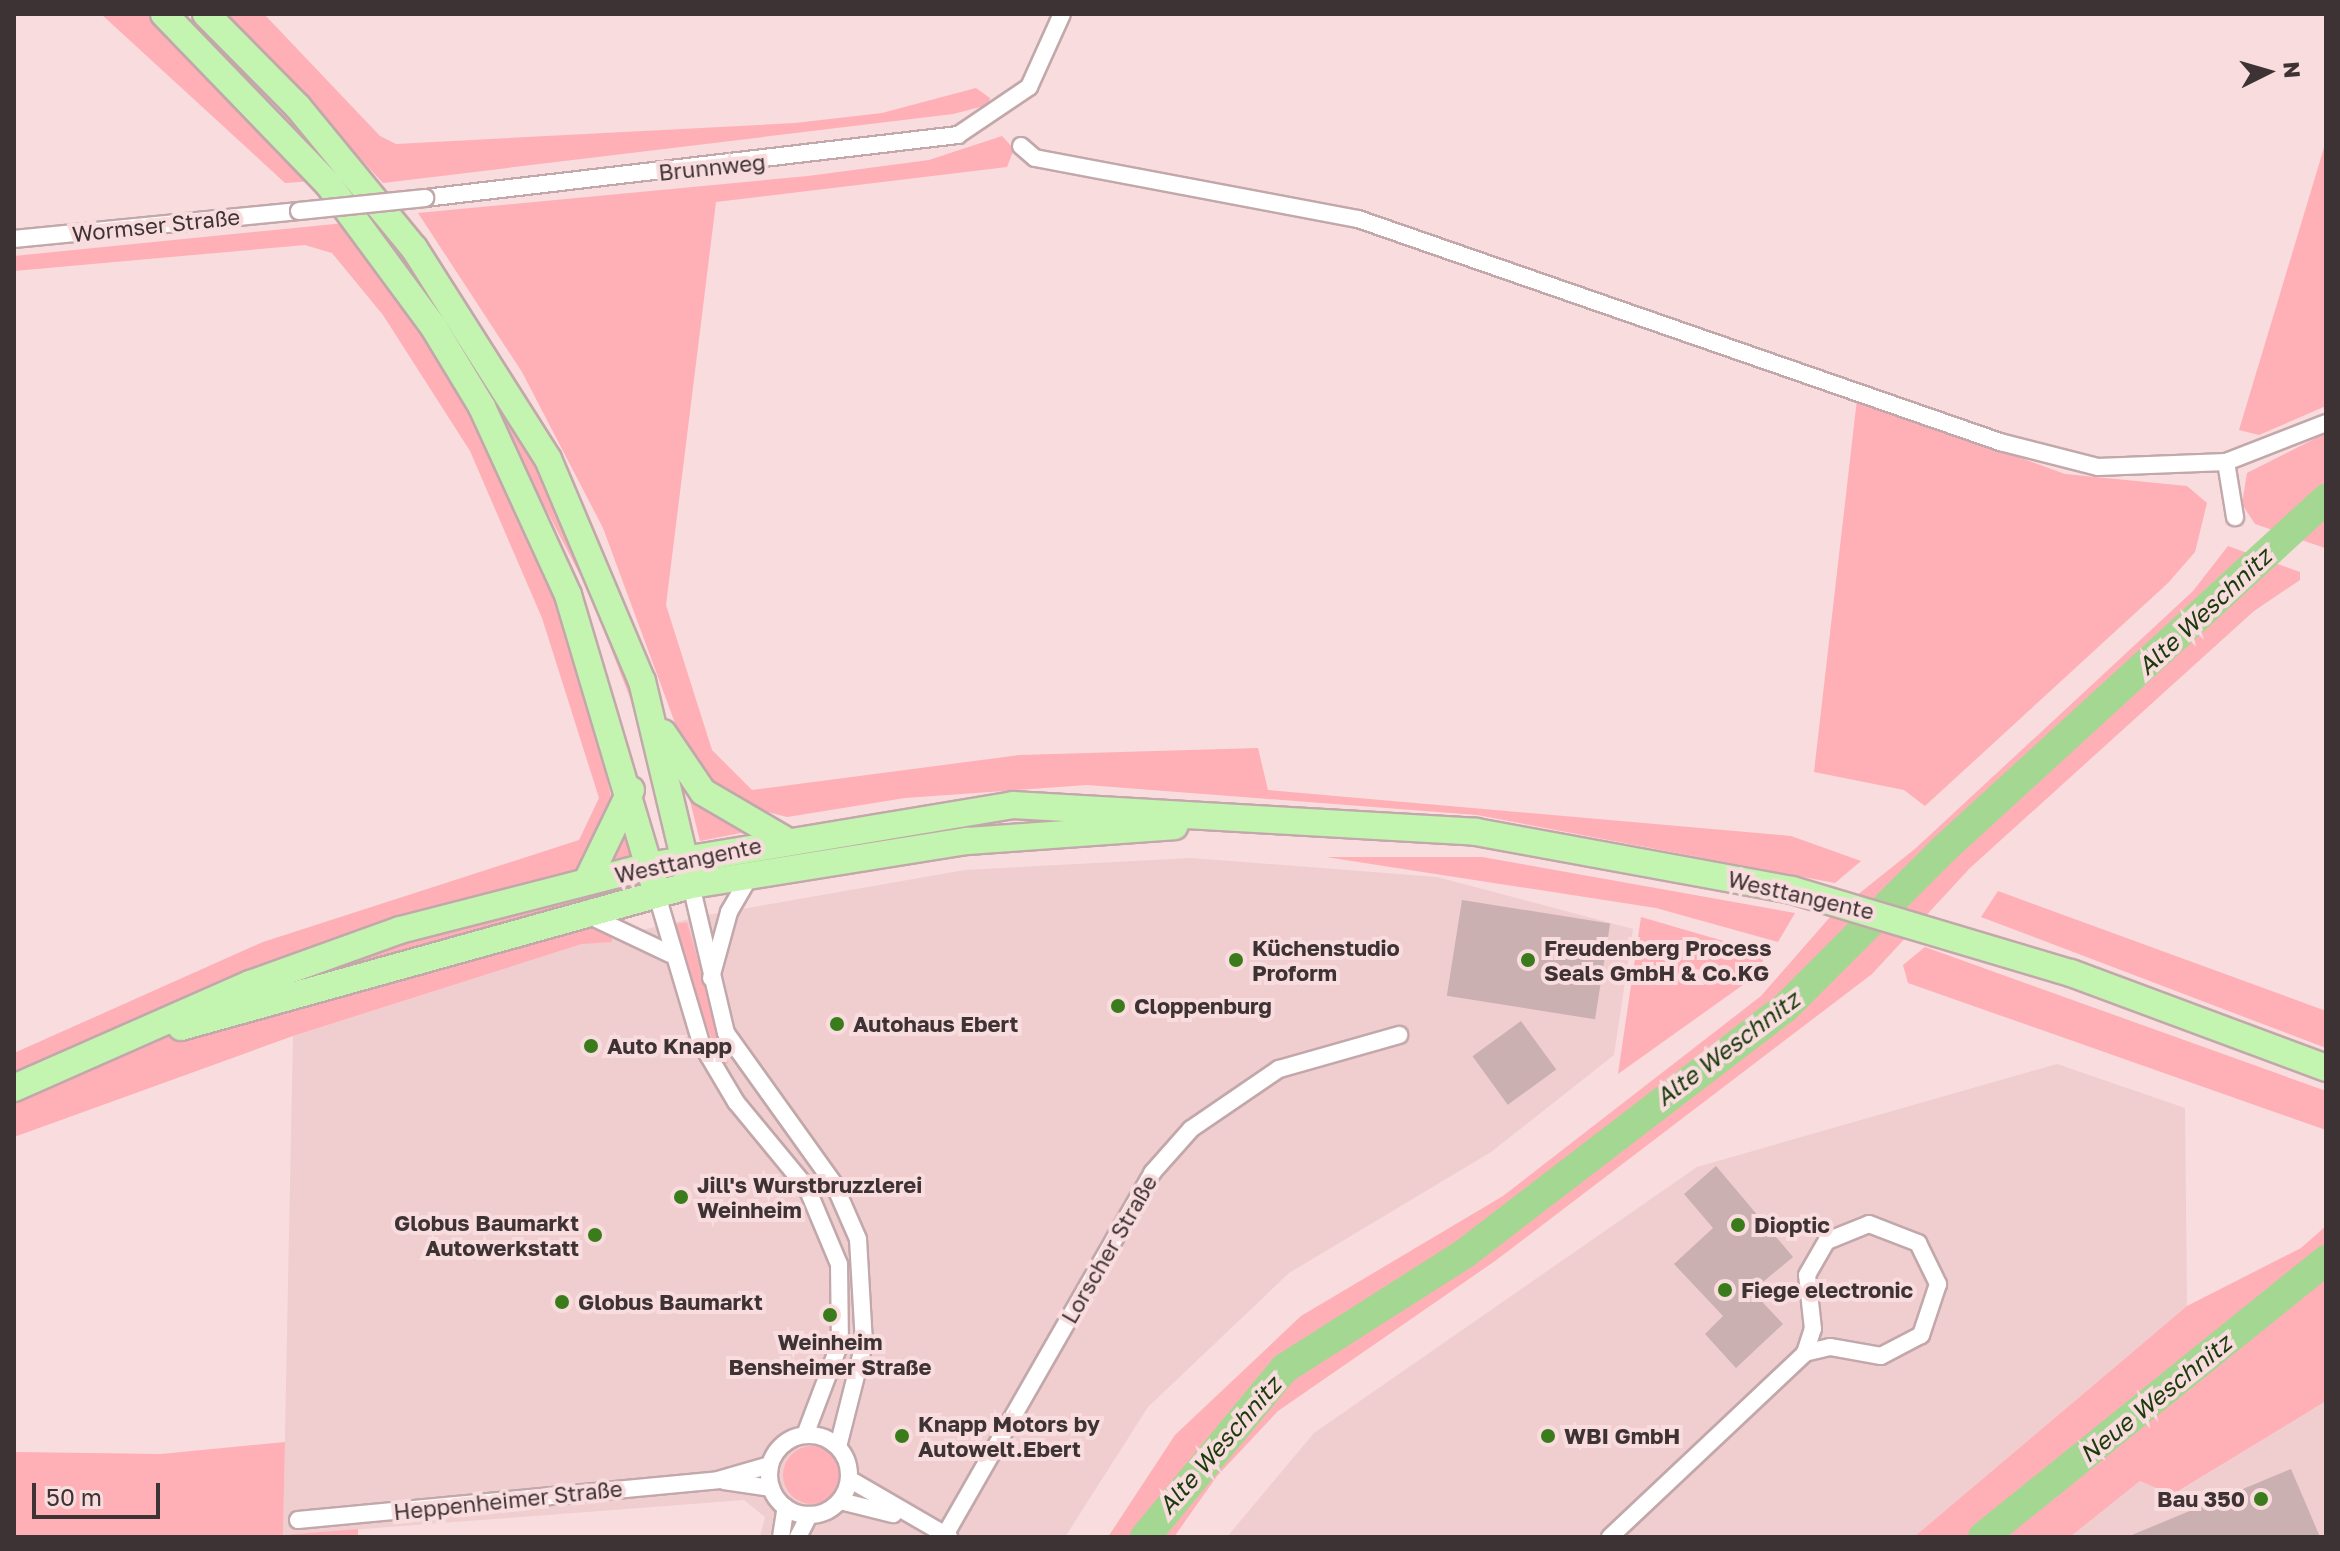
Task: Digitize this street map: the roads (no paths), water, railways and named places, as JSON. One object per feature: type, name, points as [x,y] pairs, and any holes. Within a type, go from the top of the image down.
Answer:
[{"type":"main road","points":[[164,14],[329,185],[433,326],[535,513],[631,790],[656,892]]},
{"type":"main road","points":[[206,14],[354,171],[460,313],[548,459],[596,561],[656,723],[691,885]]},
{"type":"main road","points":[[656,723],[703,792],[785,840]]},
{"type":"main road","points":[[587,881],[631,790]]},
{"type":"main road","name":"Westtangente","points":[[14,1088],[325,956],[587,881],[785,840],[1013,805],[1476,832],[1792,890],[1966,939],[2326,1068]]},
{"type":"main road","name":"Westtangente","points":[[147,1034],[301,997],[579,912],[691,885],[967,841],[1254,820]]},
{"type":"street","name":"Brunnweg","points":[[299,211],[958,135],[1029,87],[1062,14]]},
{"type":"street","points":[[1021,146],[1035,158],[1358,219],[2000,442],[2098,467],[2226,462],[2326,423]]},
{"type":"street","name":"Wormser Straße","points":[[14,239],[299,211]]},
{"type":"street","points":[[2226,462],[2235,517]]},
{"type":"street","points":[[710,983],[729,912],[751,874]]},
{"type":"street","points":[[691,885],[710,983],[743,1066],[834,1184],[858,1239],[864,1344],[838,1447],[849,1479],[903,1516],[947,1536]]},
{"type":"street","points":[[656,892],[670,954],[718,1076],[807,1188],[839,1264],[840,1343],[805,1435]]},
{"type":"street","points":[[579,912],[670,954]]},
{"type":"street","name":"Lorscher Straße","points":[[947,1536],[1152,1173],[1191,1129],[1279,1069],[1399,1035]]},
{"type":"street","points":[[1610,1537],[1805,1353],[1813,1329],[1807,1275],[1827,1241],[1869,1224],[1918,1243],[1938,1284],[1921,1335],[1881,1356],[1830,1347],[1805,1353]]},
{"type":"street","points":[[809,1515],[786,1507],[771,1488],[770,1465],[783,1444],[805,1435],[838,1447]]},
{"type":"street","name":"Heppenheimer Straße","points":[[298,1520],[718,1480],[770,1465]]},
{"type":"street","points":[[840,1501],[849,1479]]},
{"type":"street","name":"Heppenheimer Straße","points":[[718,1480],[771,1488]]},
{"type":"street","points":[[798,1537],[809,1515],[840,1501],[903,1516]]},
{"type":"street","points":[[781,1537],[786,1507]]},
{"type":"waterway","name":"Alte Weschnitz","points":[[1145,1537],[1285,1368],[1464,1254],[1785,1008],[1945,848],[2326,499]]},
{"type":"waterway","name":"Neue Weschnitz","points":[[1983,1537],[2326,1260]]},
{"type":"place","name":"Küchenstudio Proform","points":[[1236,960]]},
{"type":"place","name":"Freudenberg Process Seals GmbH & Co.KG","points":[[1528,960]]},
{"type":"place","name":"Cloppenburg","points":[[1118,1006]]},
{"type":"place","name":"Autohaus Ebert","points":[[837,1024]]},
{"type":"place","name":"Auto Knapp","points":[[591,1046]]},
{"type":"place","name":"Jill's Wurstbruzzlerei Weinheim","points":[[681,1197]]},
{"type":"place","name":"Dioptic","points":[[1738,1225]]},
{"type":"place","name":"Globus Baumarkt Autowerkstatt","points":[[595,1235]]},
{"type":"place","name":"Fiege electronic","points":[[1725,1290]]},
{"type":"place","name":"Globus Baumarkt","points":[[562,1302]]},
{"type":"place","name":"Weinheim Bensheimer Straße","points":[[830,1315]]},
{"type":"place","name":"Knapp Motors by Autowelt.Ebert","points":[[902,1436]]},
{"type":"place","name":"WBI GmbH","points":[[1548,1436]]},
{"type":"place","name":"Bau 350","points":[[2261,1499]]}]
